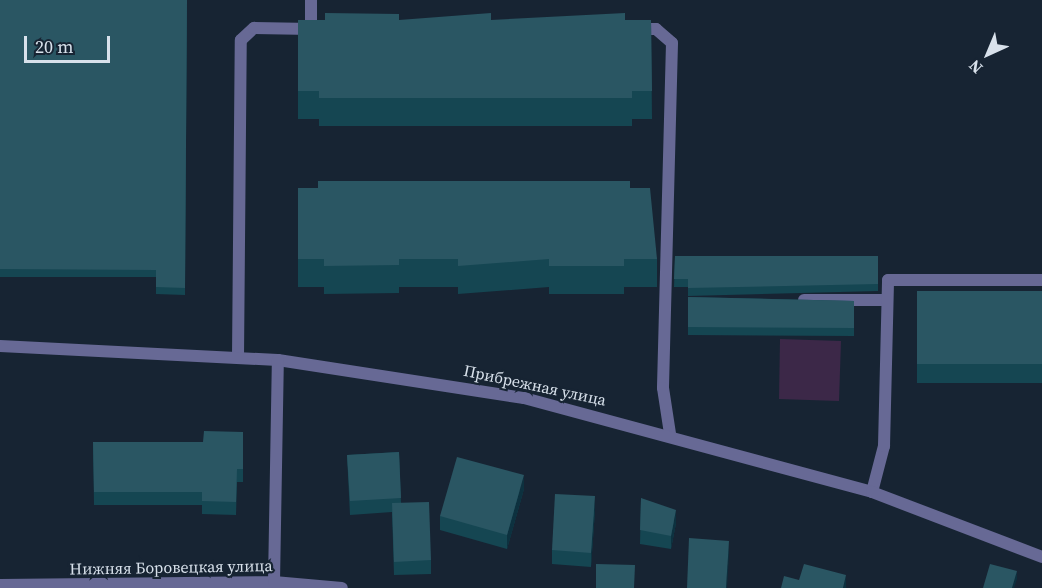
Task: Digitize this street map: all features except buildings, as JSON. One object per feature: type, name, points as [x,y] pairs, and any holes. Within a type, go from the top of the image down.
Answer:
[{"type":"street","points":[[238,357],[241,40],[254,28],[317,29],[311,0]]},
{"type":"street","points":[[620,29],[656,29],[672,43],[663,388],[669,434]]},
{"type":"street","points":[[872,492],[884,446],[888,280],[1042,280]]},
{"type":"street","points":[[785,300],[887,300]]},
{"type":"street","name":"Прибрежная улица","points":[[0,346],[278,360],[435,381],[669,434],[872,492],[1042,557]]},
{"type":"street","points":[[274,582],[278,360]]},
{"type":"street","name":"Нижняя Боровецкая улица","points":[[0,585],[274,582],[342,588]]},
{"type":"shaded area","points":[[780,339],[841,341],[839,401],[779,399]]}]
